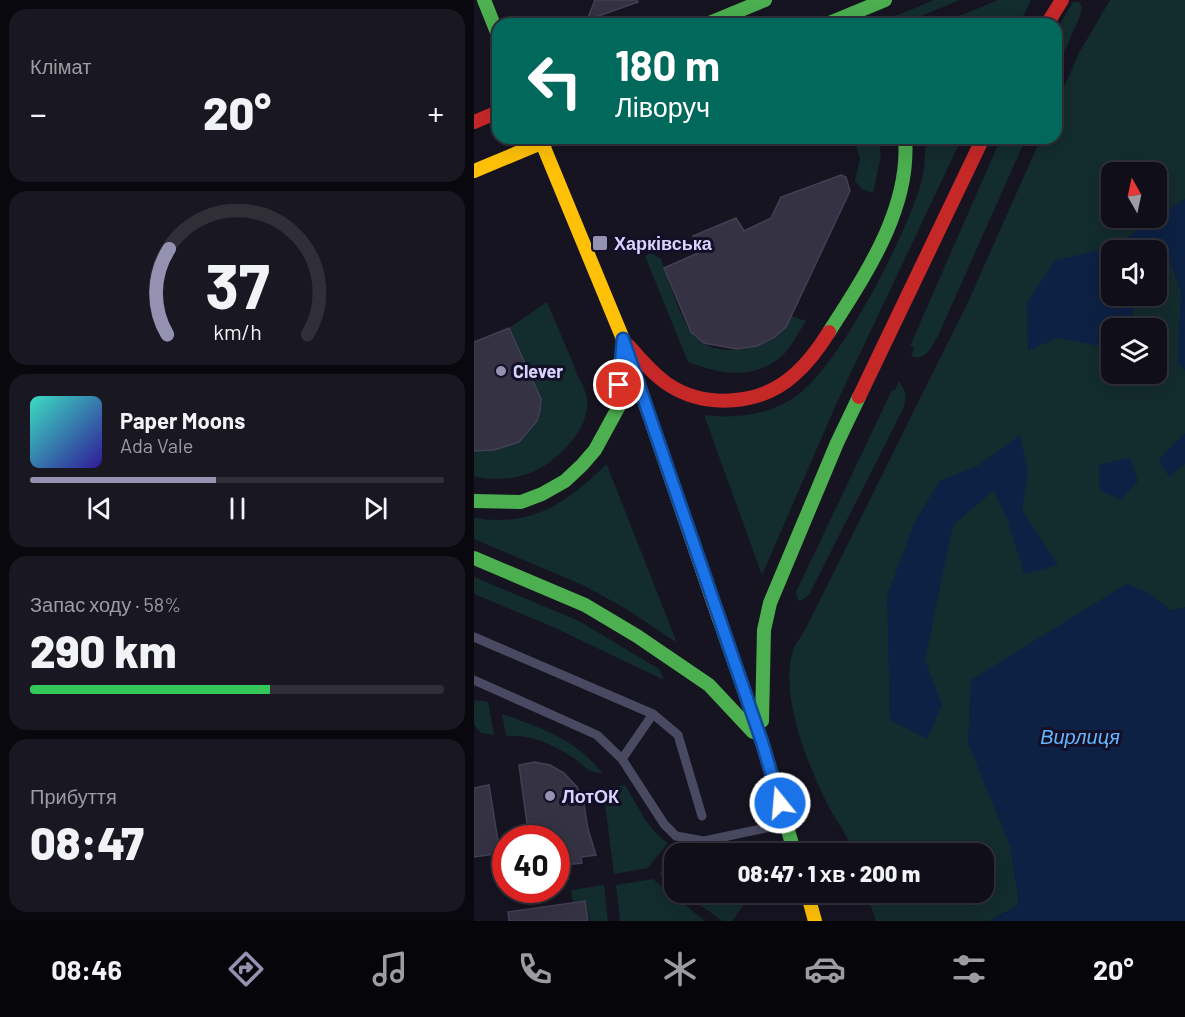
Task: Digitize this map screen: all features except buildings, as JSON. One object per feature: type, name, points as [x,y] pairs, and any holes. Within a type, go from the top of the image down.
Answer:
[{"type":"main road","points":[[484,0],[492,20]]},
{"type":"main road","points":[[732,14],[747,0]]},
{"type":"main road","points":[[722,18],[765,0]]},
{"type":"main road","points":[[842,18],[885,0]]},
{"type":"main road","points":[[1051,18],[1062,0]]},
{"type":"main road","points":[[474,122],[492,114]]},
{"type":"main road","points":[[474,171],[539,144]]},
{"type":"main road","points":[[542,144],[623,339],[762,742],[792,843]]},
{"type":"main road","points":[[623,339],[647,367],[670,386],[696,397],[723,401],[745,400],[787,382],[805,365],[824,340],[871,263],[906,170],[906,144]]},
{"type":"main road","points":[[762,742],[764,630],[770,603],[837,443],[980,144]]},
{"type":"main road","points":[[474,501],[521,502],[542,494],[565,481],[582,465],[595,450],[618,408],[623,339]]},
{"type":"main road","points":[[474,558],[585,605],[637,636],[709,685],[762,742]]},
{"type":"main road","points":[[810,903],[815,921]]},
{"type":"lane","points":[[474,637],[653,714],[678,735],[702,816]]},
{"type":"lane","points":[[474,680],[597,735],[622,759],[664,824],[676,836],[704,841],[787,824]]},
{"type":"lane","points":[[622,759],[653,714]]},
{"type":"green space","points":[[934,0],[960,0],[916,18],[890,18]]},
{"type":"green space","points":[[998,0],[1031,0],[1022,18],[954,18]]},
{"type":"green space","points":[[1110,0],[1185,0],[1185,607],[1171,611],[1157,600],[1010,820],[1019,905],[990,921],[876,921],[870,903],[994,903],[994,843],[849,843],[830,809],[805,751],[792,706],[790,664],[795,646],[968,302],[1038,144],[1062,144],[1062,91],[1079,53]]},
{"type":"green space","points":[[1073,2],[1079,2],[1082,7],[1080,16],[1062,57],[1062,21]]},
{"type":"green space","points":[[855,144],[879,144],[881,155],[873,193],[862,189],[855,181],[860,158]]},
{"type":"green space","points":[[926,144],[959,144],[838,400],[762,575],[704,415],[739,416],[763,412],[795,397],[812,382],[831,359],[869,299],[913,206],[924,167]]},
{"type":"green space","points":[[998,144],[1023,144],[938,336],[930,349],[921,357],[911,356],[914,348],[910,346]]},
{"type":"green space","points":[[651,253],[661,259],[679,308],[691,332],[702,342],[715,348],[729,350],[759,344],[772,337],[791,316],[806,321],[785,353],[763,368],[751,372],[726,372],[688,362],[645,256]]},
{"type":"green space","points":[[547,302],[586,393],[587,411],[583,423],[568,446],[535,471],[505,479],[474,476],[474,342],[509,328]]},
{"type":"green space","points":[[899,381],[905,395],[903,409],[809,595],[798,601],[796,592],[892,390],[895,390]]},
{"type":"green space","points":[[607,464],[677,643],[628,610],[585,586],[474,539],[474,518],[515,519],[548,509],[563,501]]},
{"type":"green space","points":[[474,577],[579,621],[659,669],[664,680],[553,627],[474,594]]},
{"type":"green space","points":[[474,700],[488,702],[494,735],[481,733],[474,725]]},
{"type":"green space","points":[[502,714],[544,730],[569,743],[602,773],[589,770],[569,755],[547,743],[523,736],[506,736]]},
{"type":"green space","points":[[625,785],[649,824],[668,843],[664,843],[664,848],[648,868],[614,874],[603,789]]},
{"type":"green space","points":[[664,867],[664,878],[659,874]]},
{"type":"green space","points":[[653,879],[664,888],[664,903],[683,903],[705,921],[620,921],[616,885]]},
{"type":"green space","points":[[604,885],[608,921],[590,921],[586,903],[573,903],[571,890]]},
{"type":"green space","points":[[698,903],[745,903],[732,921],[722,921]]},
{"type":"water","points":[[1185,199],[1185,371],[1178,363],[1181,293],[1167,251],[1167,240],[1123,240],[1141,228],[1167,228],[1167,211]]},
{"type":"water","points":[[1101,249],[1101,306],[1134,306],[1132,318],[1101,318],[1101,346],[1057,338],[1028,351],[1027,303],[1055,261]]},
{"type":"water","points":[[1185,433],[1185,464],[1169,477],[1159,459]]},
{"type":"water","points":[[1020,435],[1028,471],[1022,510],[1058,565],[1024,574],[1007,519],[994,490],[953,525],[925,660],[942,705],[927,739],[890,720],[887,596],[915,521],[940,481],[979,465]]},
{"type":"water","points":[[1130,457],[1138,481],[1121,500],[1100,490],[1099,465]]},
{"type":"water","name":"Вирлиця","points":[[1126,584],[1149,593],[1171,611],[1185,607],[1185,921],[990,921],[1019,904],[1010,846],[968,743],[971,680]]},
{"type":"traffic: fast","points":[[484,0],[492,20]]},
{"type":"traffic: fast","points":[[722,18],[765,0]]},
{"type":"traffic: fast","points":[[842,18],[885,0]]},
{"type":"traffic: fast","points":[[829,332],[857,288],[893,216],[901,190],[905,144]]},
{"type":"traffic: fast","points":[[474,501],[521,502],[542,494],[565,481],[582,465],[595,450],[618,408],[622,351]]},
{"type":"traffic: fast","points":[[762,721],[764,630],[770,603],[837,443],[859,397]]},
{"type":"traffic: fast","points":[[474,558],[585,605],[637,636],[709,685],[753,732]]},
{"type":"traffic: fast","points":[[719,619],[762,742],[792,843]]},
{"type":"traffic: slow","points":[[474,171],[539,144]]},
{"type":"traffic: slow","points":[[542,144],[623,339],[719,619]]},
{"type":"traffic: slow","points":[[810,903],[815,921]]},
{"type":"traffic: jam","points":[[1051,18],[1062,0]]},
{"type":"traffic: jam","points":[[474,122],[492,114]]},
{"type":"traffic: jam","points":[[859,397],[980,144]]},
{"type":"traffic: jam","points":[[629,346],[658,377],[684,393],[700,398],[733,400],[750,398],[781,385],[804,365],[829,332]]},
{"type":"place","name":"Харківська","points":[[600,243]]},
{"type":"place","name":"Clever","points":[[501,371]]},
{"type":"place","name":"ЛотОК","points":[[550,796]]},
{"type":"route","points":[[619,385],[623,339],[762,742],[780,803]]}]
